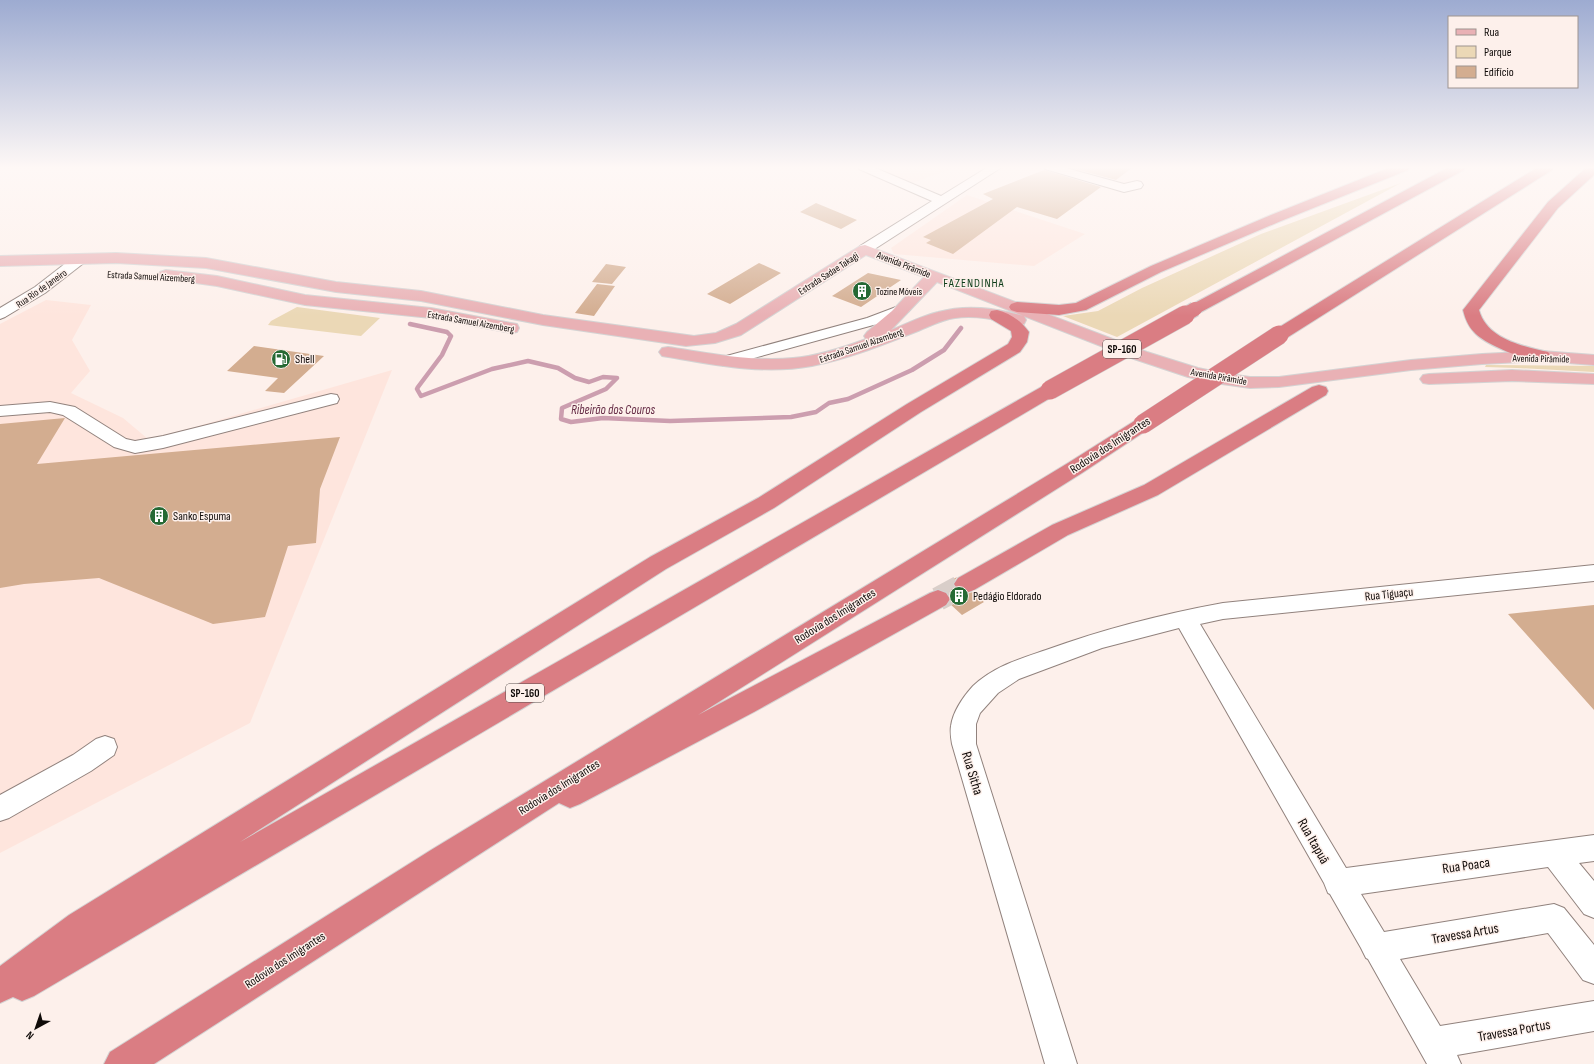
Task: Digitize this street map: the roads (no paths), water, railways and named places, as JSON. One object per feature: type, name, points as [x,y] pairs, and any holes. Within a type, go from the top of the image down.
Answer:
[{"type":"highway","points":[[1017,307],[1059,310],[1080,307],[1156,269],[1279,217]]},
{"type":"highway","name":"SP-160","points":[[0,996],[1050,390],[1195,309],[1367,217]]},
{"type":"highway","name":"Rodovia dos Imigrantes","points":[[122,1064],[442,860],[1075,468],[1279,335],[1468,217]]},
{"type":"highway","points":[[1542,356],[1512,348],[1497,341],[1478,327],[1472,317],[1471,310],[1544,217]]},
{"type":"highway","points":[[0,986],[93,917],[651,567],[766,503],[914,408],[1014,348],[1020,342],[1020,332],[1015,325],[997,315]]},
{"type":"highway","points":[[966,584],[1060,530],[1151,490],[1319,391]]},
{"type":"highway","points":[[442,860],[620,770],[938,599]]},
{"type":"main road","name":"Avenida Pirâmide","points":[[865,249],[1155,362],[1232,380],[1265,383],[1279,382],[1411,365],[1482,359],[1542,356],[1594,360]]},
{"type":"main road","name":"Estrada Sadae Takagi","points":[[742,328],[865,249]]},
{"type":"main road","name":"Estrada Samuel Aizemberg","points":[[0,260],[150,259],[206,263],[336,287],[421,296],[543,320],[686,342],[715,339],[742,328]]},
{"type":"main road","name":"Estrada Samuel Aizemberg","points":[[0,274],[117,273],[194,278],[217,281],[305,300],[431,313],[530,331],[725,361],[752,359],[787,364],[808,361],[860,347],[935,319]]},
{"type":"main road","points":[[860,347],[890,322],[934,275]]},
{"type":"main road","name":"Avenida Pirâmide","points":[[935,319],[954,313],[997,315],[1042,328],[1133,367],[1189,386],[1219,393],[1260,398],[1460,376],[1534,375],[1594,379]]},
{"type":"main road","points":[[742,328],[740,337],[752,359]]},
{"type":"street","name":"Estrada Sadae Takagi","points":[[865,249],[917,217]]},
{"type":"street","name":"Rua Rio de Janeiro","points":[[0,314],[27,299],[63,274],[80,259]]},
{"type":"street","points":[[752,359],[872,321],[904,308]]},
{"type":"street","points":[[0,411],[50,407],[69,411],[120,443],[135,447],[162,442],[331,399]]},
{"type":"street","name":"Rua Tiguaçu","points":[[1185,618],[1223,611],[1594,573]]},
{"type":"street","name":"Rua Itapuã","points":[[1185,618],[1439,1054]]},
{"type":"street","name":"Rua Sitha","points":[[1061,1064],[964,744],[964,722],[972,705],[984,692],[999,679],[1011,672],[1099,640],[1185,618]]},
{"type":"street","points":[[0,809],[82,763],[105,746]]},
{"type":"street","name":"Rua Poaca","points":[[1338,883],[1594,848]]},
{"type":"street","points":[[1554,853],[1594,904]]},
{"type":"street","name":"Travessa Artus","points":[[1376,948],[1554,918],[1594,970]]},
{"type":"street","name":"Travessa Portus","points":[[1439,1054],[1594,1016]]},
{"type":"waterway","name":"Ribeirão dos Couros","points":[[410,324],[447,332],[451,336],[442,355],[418,387],[417,389],[421,396],[492,369],[528,361],[558,368],[575,378],[589,382],[603,377],[617,378],[606,389],[562,408],[561,419],[571,422],[603,418],[670,421],[791,417],[816,412],[829,403],[848,399],[912,370],[944,350],[961,328]]},
{"type":"tunnel","points":[[938,599],[966,584]]},
{"type":"place","name":"Tozine Móveis","points":[[862,291]]},
{"type":"place","name":"Shell","points":[[281,359]]},
{"type":"place","name":"Sanko Espuma","points":[[159,516]]},
{"type":"place","name":"Pedágio Eldorado","points":[[959,596]]},
{"type":"district","name":"FAZENDINHA","points":[[974,283]]}]
